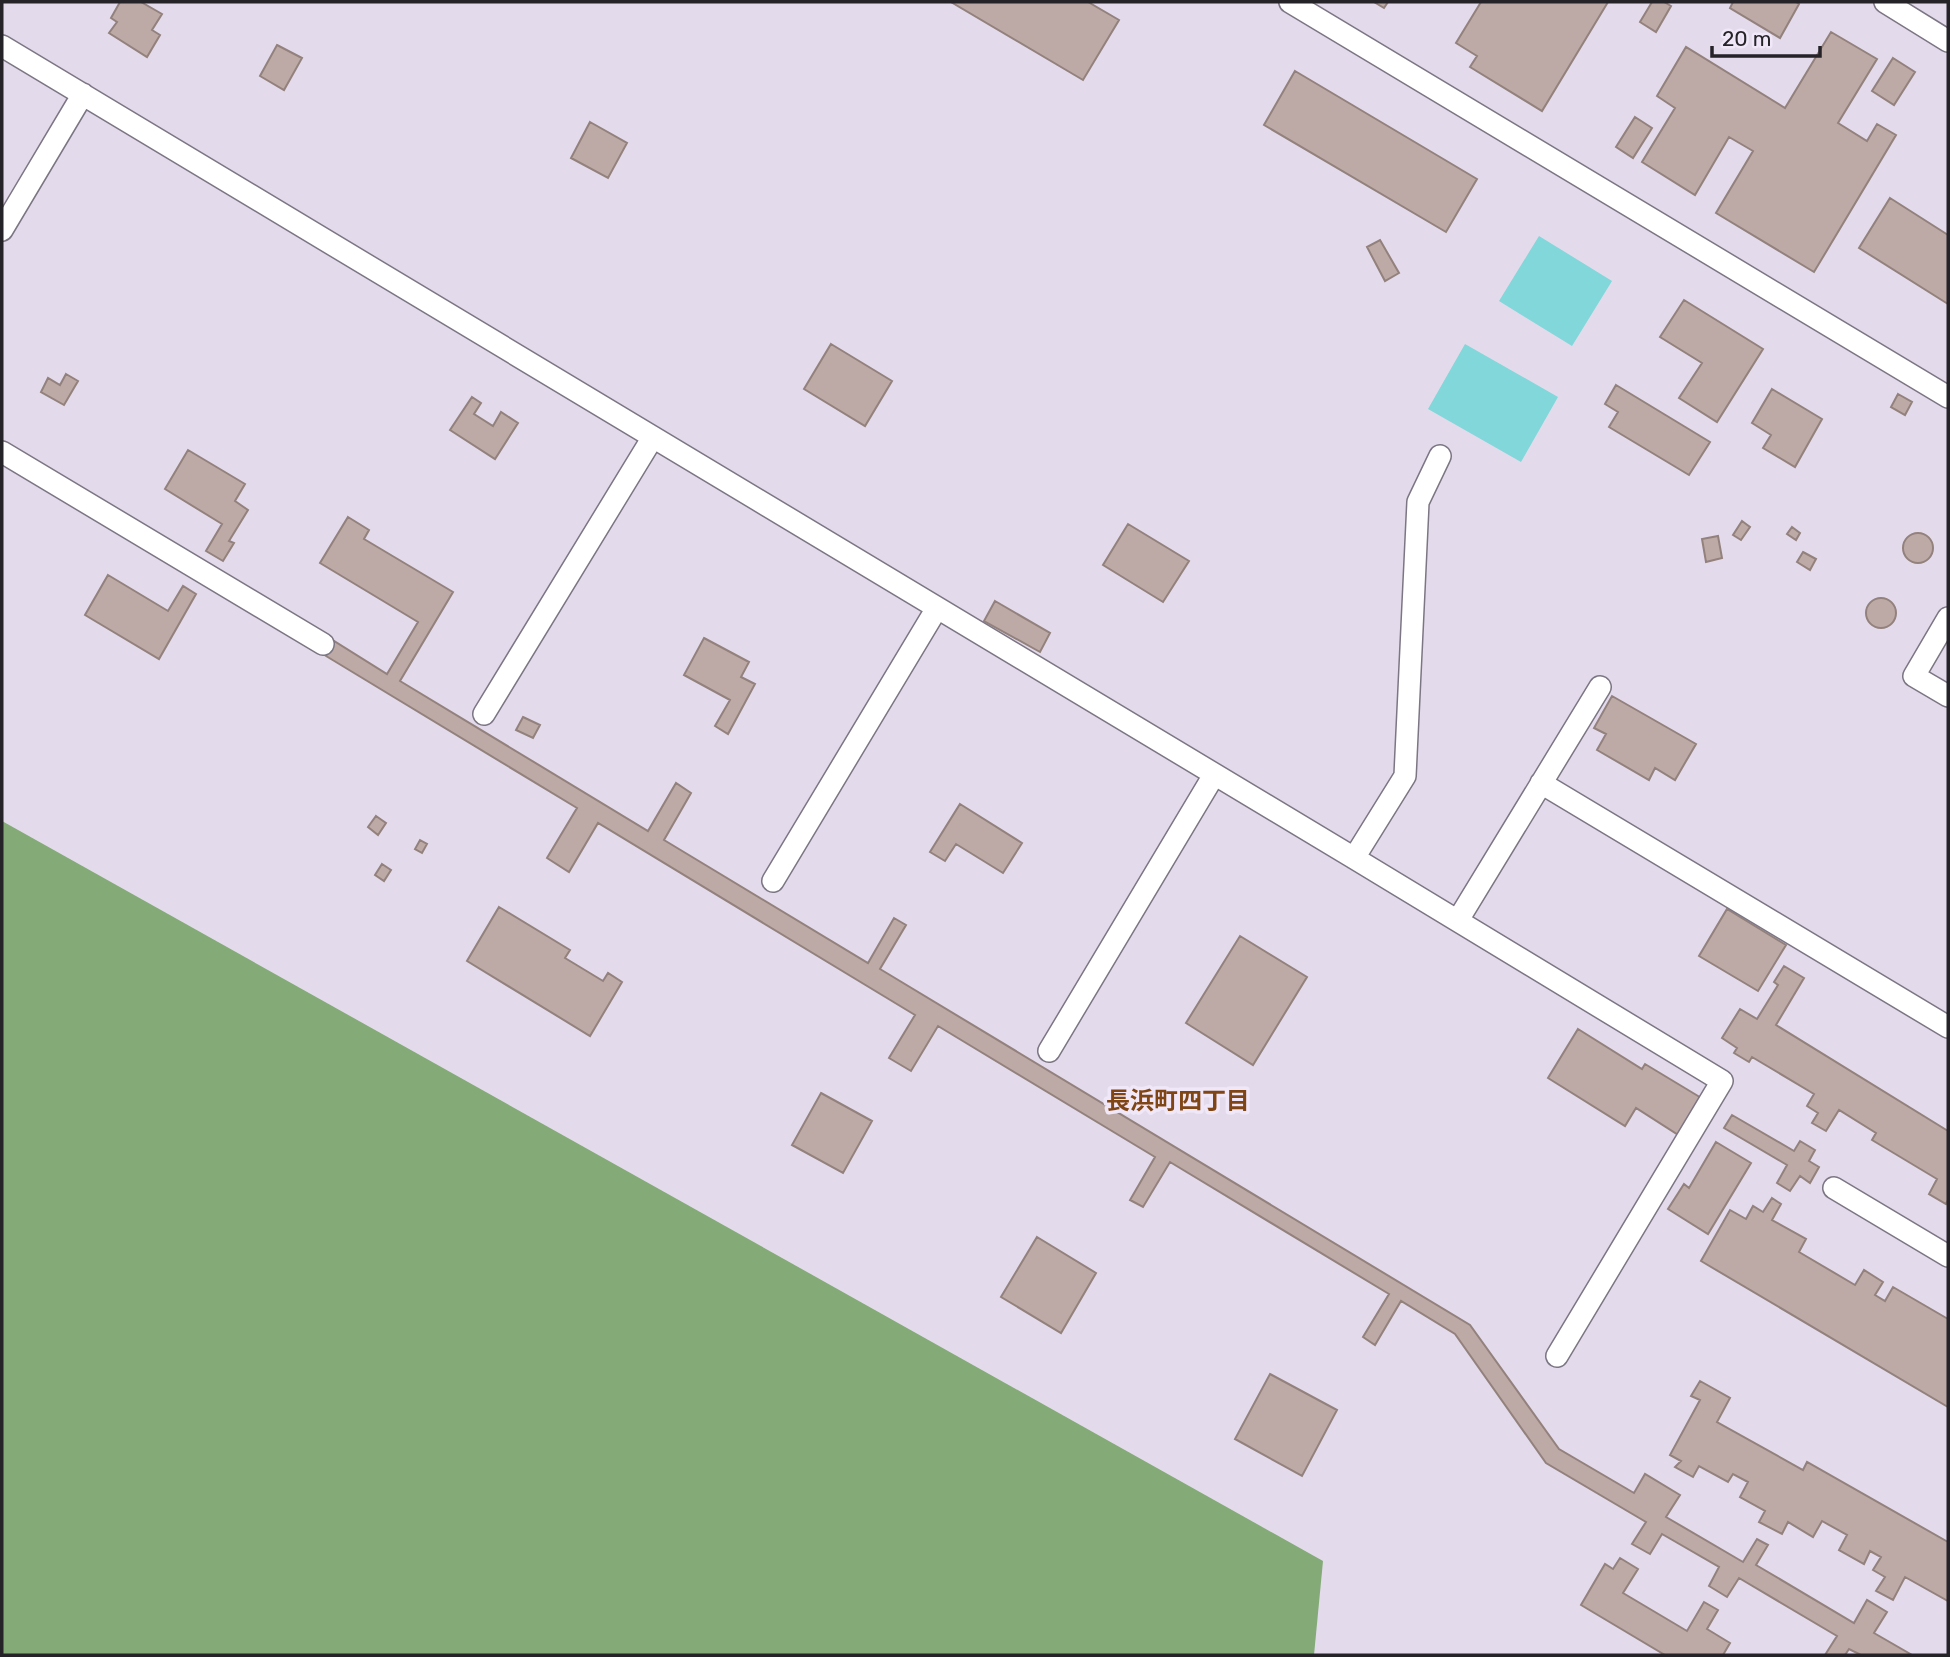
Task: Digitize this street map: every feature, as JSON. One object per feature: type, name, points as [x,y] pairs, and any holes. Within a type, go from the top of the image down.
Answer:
[{"type":"lane","points":[[1290,2],[1948,397]]},
{"type":"lane","points":[[1885,2],[1948,41]]},
{"type":"lane","points":[[2,46],[1722,1081],[1558,1356]]},
{"type":"lane","points":[[2,230],[83,94]]},
{"type":"lane","points":[[484,714],[653,437]]},
{"type":"lane","points":[[2,452],[323,643]]},
{"type":"lane","points":[[1354,858],[1405,776],[1418,502],[1440,456]]},
{"type":"lane","points":[[774,881],[937,608]]},
{"type":"lane","points":[[1948,618],[1914,676],[1948,696]]},
{"type":"lane","points":[[1458,920],[1600,687]]},
{"type":"lane","points":[[1049,1051],[1214,775]]},
{"type":"lane","points":[[1541,783],[1948,1027]]},
{"type":"lane","points":[[1834,1188],[1948,1256]]},
{"type":"shaded area","points":[[1539,236],[1612,281],[1572,346],[1499,301]]},
{"type":"shaded area","points":[[1465,344],[1558,397],[1521,462],[1428,409]]},
{"type":"shaded area","points":[[2,821],[1323,1561],[1314,1655],[2,1655]]},
{"type":"building","points":[[120,2],[141,2],[162,14],[152,30],[160,35],[147,57],[109,33],[117,22],[111,18]]},
{"type":"building","points":[[951,2],[1088,2],[1119,20],[1083,80]]},
{"type":"building","points":[[1374,2],[1388,2],[1384,8]]},
{"type":"building","points":[[1481,2],[1608,2],[1542,111],[1470,67],[1477,56],[1456,43]]},
{"type":"building","points":[[1652,2],[1664,2],[1671,6],[1656,32],[1640,22]]},
{"type":"building","points":[[1733,2],[1799,4],[1780,38],[1730,8]]},
{"type":"building","points":[[1831,32],[1877,59],[1838,123],[1867,141],[1877,124],[1896,135],[1814,272],[1716,213],[1753,151],[1729,137],[1695,195],[1642,162],[1675,108],[1657,96],[1686,47],[1785,108]]},
{"type":"building","points":[[277,45],[302,58],[284,90],[260,76]]},
{"type":"building","points":[[1893,58],[1915,72],[1894,105],[1872,91]]},
{"type":"building","points":[[1295,71],[1477,179],[1446,232],[1264,125]]},
{"type":"building","points":[[1635,117],[1652,128],[1633,158],[1616,147]]},
{"type":"building","points":[[590,122],[627,143],[608,178],[571,158]]},
{"type":"building","points":[[1890,198],[1948,235],[1948,304],[1859,248]]},
{"type":"building","points":[[1380,240],[1399,273],[1385,281],[1367,247]]},
{"type":"building","points":[[1684,300],[1763,349],[1717,422],[1679,398],[1702,363],[1660,337]]},
{"type":"building","points":[[831,344],[892,381],[865,426],[804,389]]},
{"type":"building","points":[[66,374],[78,381],[64,405],[41,392],[48,378],[60,385]]},
{"type":"building","points":[[1616,385],[1710,442],[1689,475],[1609,427],[1618,412],[1605,404]]},
{"type":"building","points":[[1772,389],[1822,419],[1795,467],[1763,448],[1771,435],[1752,423]]},
{"type":"building","points":[[1898,394],[1912,402],[1905,415],[1891,407]]},
{"type":"building","points":[[472,397],[481,403],[474,414],[493,426],[501,412],[518,423],[495,459],[450,430]]},
{"type":"building","points":[[188,450],[245,484],[235,501],[248,510],[229,541],[234,543],[223,561],[206,551],[222,524],[165,489]]},
{"type":"building","points":[[348,517],[369,530],[364,539],[453,592],[400,681],[648,831],[676,783],[691,793],[664,840],[868,963],[894,918],[906,925],[880,969],[1470,1325],[1559,1449],[1634,1493],[1645,1474],[1680,1495],[1666,1517],[1743,1562],[1757,1539],[1768,1545],[1756,1565],[1854,1623],[1867,1600],[1887,1612],[1874,1633],[1912,1655],[1861,1655],[1849,1649],[1845,1655],[1825,1655],[1837,1636],[1739,1578],[1727,1597],[1709,1586],[1719,1567],[1662,1534],[1650,1554],[1632,1544],[1646,1522],[1546,1463],[1455,1334],[1401,1301],[1375,1345],[1363,1337],[1389,1294],[1170,1162],[1143,1207],[1130,1200],[1155,1157],[938,1026],[911,1071],[889,1058],[915,1015],[598,823],[569,872],[547,858],[577,808],[326,656],[334,641],[387,674],[418,622],[320,563]]},
{"type":"building","points":[[1742,521],[1750,527],[1741,540],[1733,535]]},
{"type":"building","points":[[1128,524],[1189,561],[1163,602],[1103,565]]},
{"type":"building","points":[[1792,527],[1800,533],[1796,540],[1787,534]]},
{"type":"building","points":[[1918,533],[1929,537],[1933,548],[1929,559],[1918,563],[1907,559],[1903,548],[1907,537]]},
{"type":"building","points":[[1718,536],[1722,558],[1706,562],[1702,539]]},
{"type":"building","points":[[1803,552],[1816,559],[1810,570],[1797,562]]},
{"type":"building","points":[[108,575],[168,611],[183,586],[196,594],[159,659],[85,615]]},
{"type":"building","points":[[1881,598],[1892,602],[1896,613],[1892,624],[1881,628],[1870,624],[1866,613],[1870,602]]},
{"type":"building","points":[[995,601],[1050,633],[1040,652],[984,621]]},
{"type":"building","points":[[704,638],[749,662],[741,677],[755,684],[728,734],[715,726],[730,700],[684,675]]},
{"type":"building","points":[[1612,696],[1696,744],[1675,780],[1655,768],[1649,780],[1597,750],[1606,734],[1594,728]]},
{"type":"building","points":[[523,717],[540,725],[533,738],[516,730]]},
{"type":"building","points":[[960,804],[1022,843],[1003,873],[956,844],[945,861],[930,852]]},
{"type":"building","points":[[376,816],[386,823],[378,835],[368,827]]},
{"type":"building","points":[[420,840],[427,844],[422,853],[415,849]]},
{"type":"building","points":[[382,864],[391,870],[384,881],[375,875]]},
{"type":"building","points":[[499,907],[570,950],[565,958],[603,981],[608,973],[622,982],[590,1036],[467,961]]},
{"type":"building","points":[[1727,909],[1786,945],[1758,991],[1699,956]]},
{"type":"building","points":[[1240,936],[1307,977],[1253,1065],[1186,1023]]},
{"type":"building","points":[[1784,966],[1804,978],[1776,1025],[1948,1131],[1946,1204],[1929,1194],[1937,1179],[1872,1140],[1876,1133],[1839,1110],[1826,1131],[1812,1123],[1818,1113],[1807,1106],[1814,1094],[1752,1057],[1749,1062],[1734,1053],[1737,1048],[1722,1038],[1740,1009],[1757,1019],[1778,985],[1774,982]]},
{"type":"building","points":[[1578,1029],[1642,1069],[1645,1064],[1703,1099],[1680,1136],[1636,1108],[1625,1126],[1548,1078]]},
{"type":"building","points":[[821,1093],[872,1121],[843,1173],[792,1145]]},
{"type":"building","points":[[1732,1115],[1794,1151],[1800,1141],[1815,1150],[1809,1161],[1819,1167],[1810,1183],[1800,1176],[1790,1191],[1777,1183],[1787,1165],[1724,1128]]},
{"type":"building","points":[[1716,1142],[1751,1163],[1708,1234],[1668,1209],[1684,1184],[1689,1188]]},
{"type":"building","points":[[1772,1198],[1781,1204],[1772,1220],[1806,1239],[1799,1252],[1855,1285],[1864,1270],[1883,1282],[1875,1295],[1885,1301],[1893,1287],[1948,1319],[1948,1407],[1701,1261],[1730,1210],[1746,1219],[1753,1206],[1763,1212]]},
{"type":"building","points":[[1037,1237],[1096,1273],[1061,1333],[1001,1297]]},
{"type":"building","points":[[1270,1374],[1337,1410],[1302,1476],[1235,1439]]},
{"type":"building","points":[[1700,1381],[1730,1398],[1717,1422],[1803,1470],[1807,1462],[1948,1542],[1948,1601],[1905,1577],[1893,1600],[1876,1591],[1885,1577],[1873,1570],[1881,1557],[1870,1551],[1864,1564],[1839,1550],[1847,1535],[1822,1521],[1813,1537],[1788,1522],[1782,1534],[1759,1522],[1765,1511],[1740,1497],[1748,1482],[1733,1474],[1728,1482],[1699,1466],[1693,1477],[1675,1467],[1681,1461],[1670,1455],[1700,1400],[1691,1396]]},
{"type":"building","points":[[1620,1558],[1638,1569],[1623,1593],[1687,1631],[1704,1602],[1718,1610],[1707,1629],[1730,1643],[1723,1655],[1665,1655],[1581,1605],[1605,1564],[1613,1569]]},
{"type":"district","name":"長浜町四丁目","points":[[1178,1101]]}]
